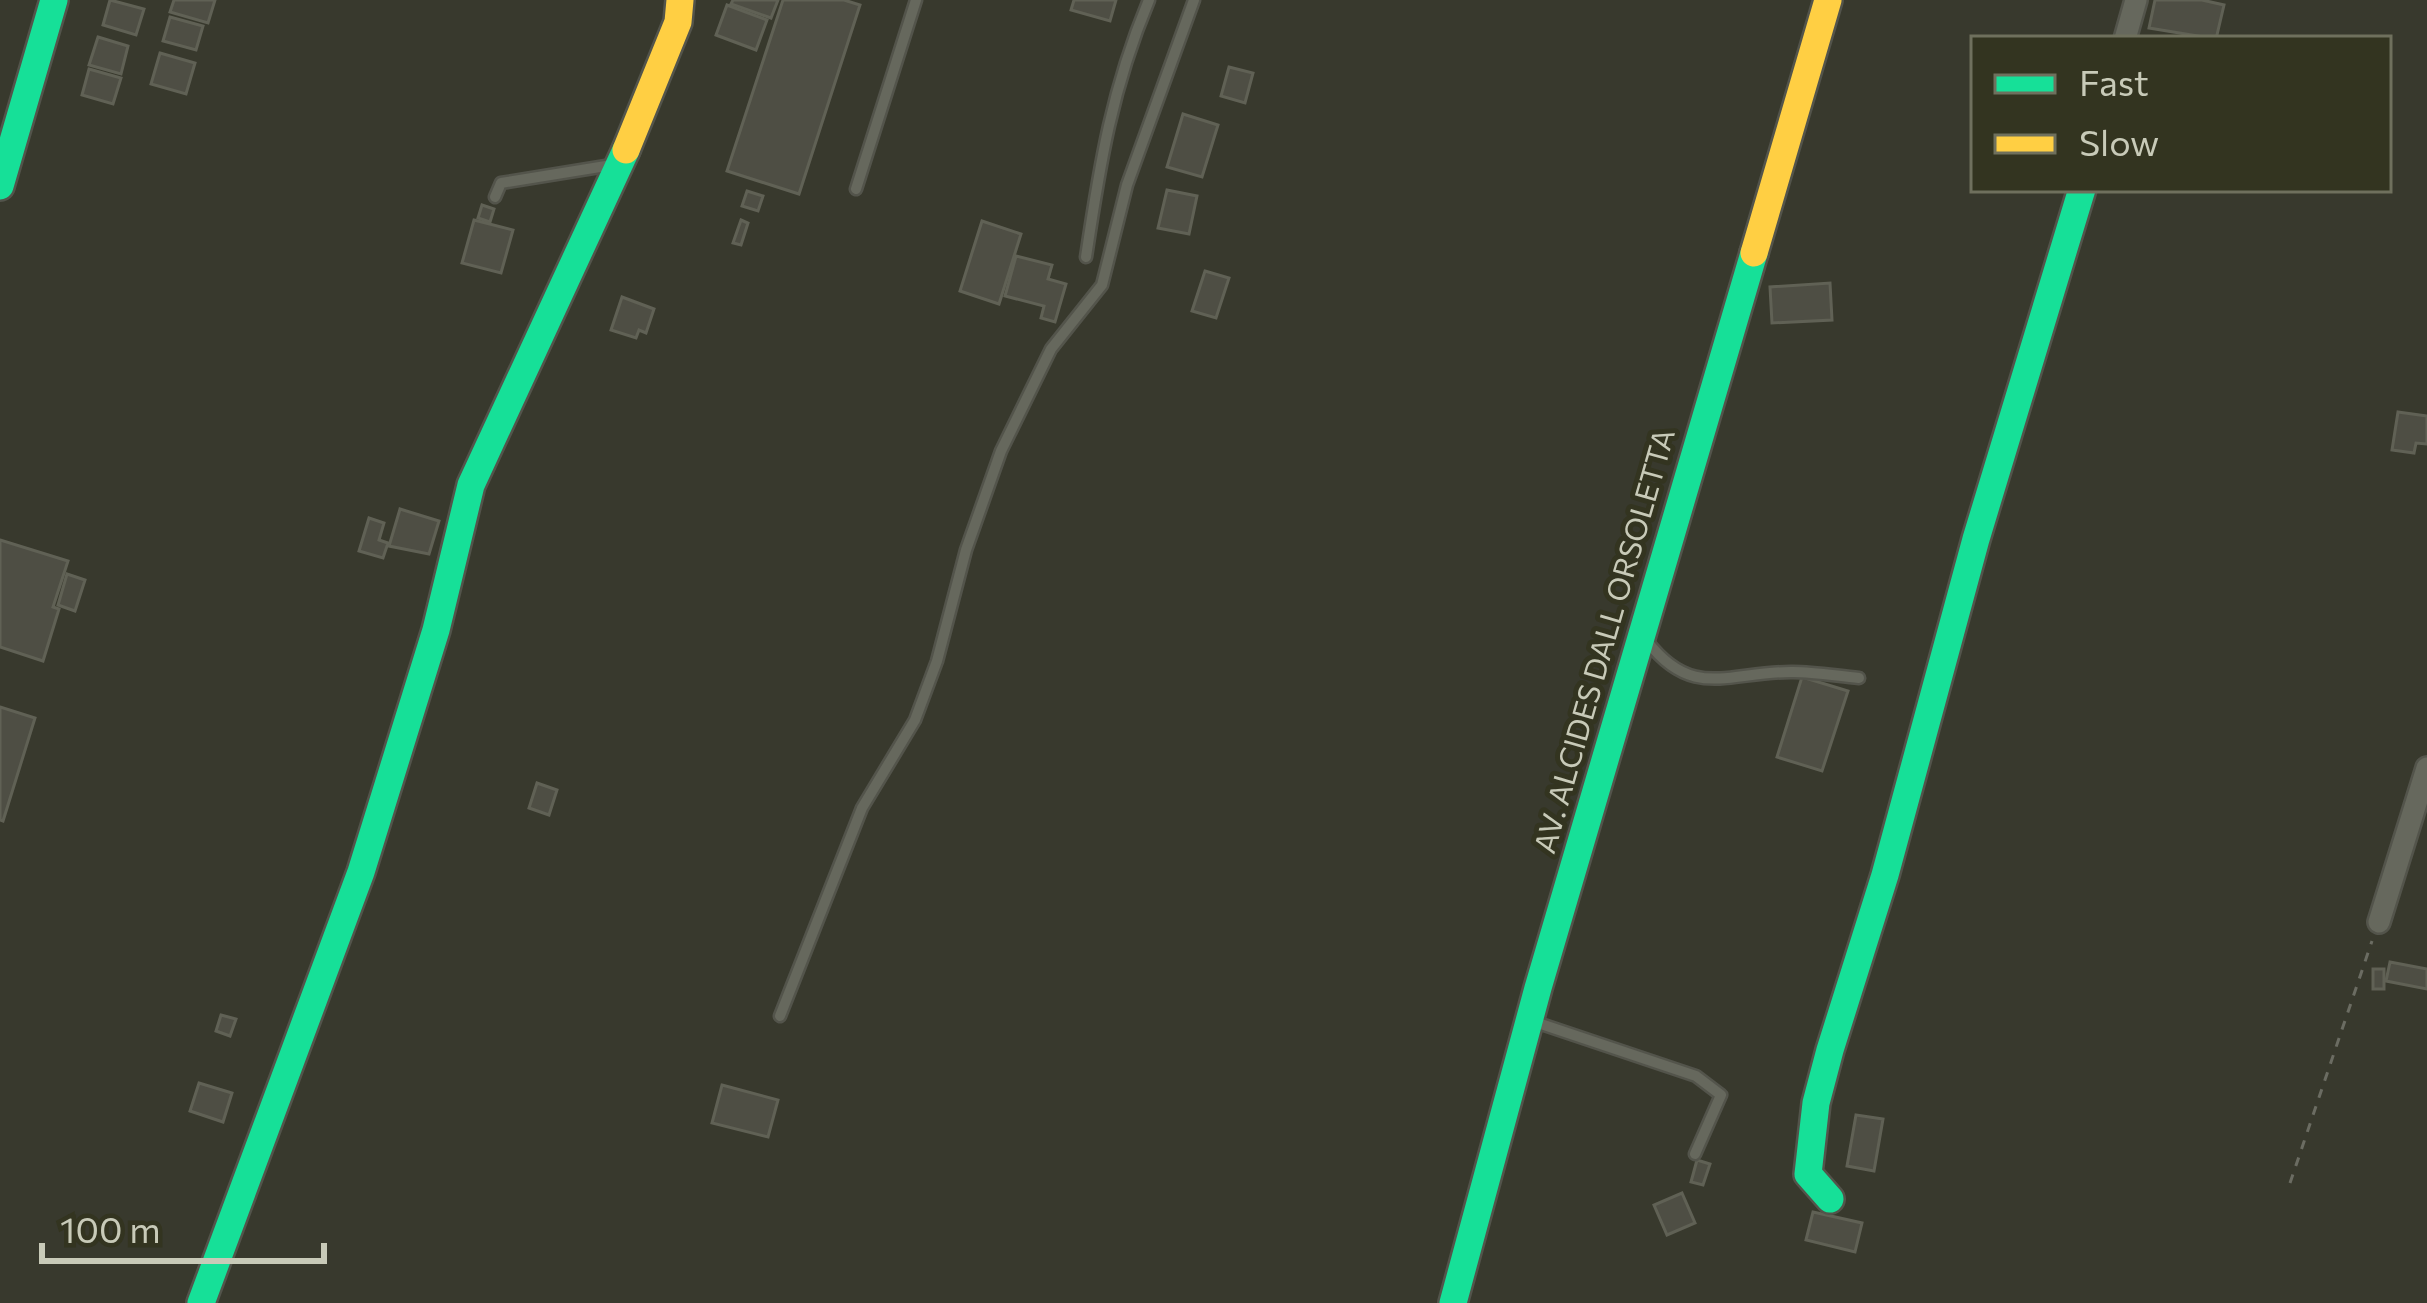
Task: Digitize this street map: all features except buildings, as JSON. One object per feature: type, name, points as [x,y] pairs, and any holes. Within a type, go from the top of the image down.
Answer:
[{"type":"street","points":[[2,173],[54,0]]},
{"type":"street","points":[[201,1303],[362,872],[436,630],[471,485],[619,164],[670,44],[680,0]]},
{"type":"street","name":"AV. ALCIDES DALL ORSOLETTA","points":[[1453,1303],[1529,1020],[1828,0]]},
{"type":"street","points":[[2126,36],[2136,0]]},
{"type":"street","points":[[1830,1199],[1808,1174],[1816,1103],[1885,875],[1976,538],[2081,192]]},
{"type":"street","points":[[2378,922],[2427,768]]},
{"type":"lane","points":[[856,189],[916,0]]},
{"type":"lane","points":[[1086,257],[1103,141],[1123,62],[1149,0]]},
{"type":"lane","points":[[780,1016],[862,808],[915,720],[1001,451],[1051,350],[1102,285],[1127,185],[1194,0]]},
{"type":"lane","points":[[494,197],[501,183],[619,164]]},
{"type":"lane","points":[[1642,634],[1664,664],[1704,682],[1791,672],[1859,677]]},
{"type":"lane","points":[[1529,1020],[1696,1076],[1721,1095],[1695,1154]]},
{"type":"path","points":[[2290,1183],[2378,922]]},
{"type":"traffic: fast","points":[[0,186],[54,0]]},
{"type":"traffic: fast","points":[[201,1303],[361,872],[436,630],[471,485],[626,150]]},
{"type":"traffic: fast","points":[[1830,1199],[1808,1174],[1816,1103],[1885,875],[1976,539],[2081,192]]},
{"type":"traffic: fast","points":[[1453,1303],[1538,988],[1754,253]]},
{"type":"traffic: slow","points":[[626,150],[678,22],[680,0]]},
{"type":"traffic: slow","points":[[1754,253],[1828,0]]}]
